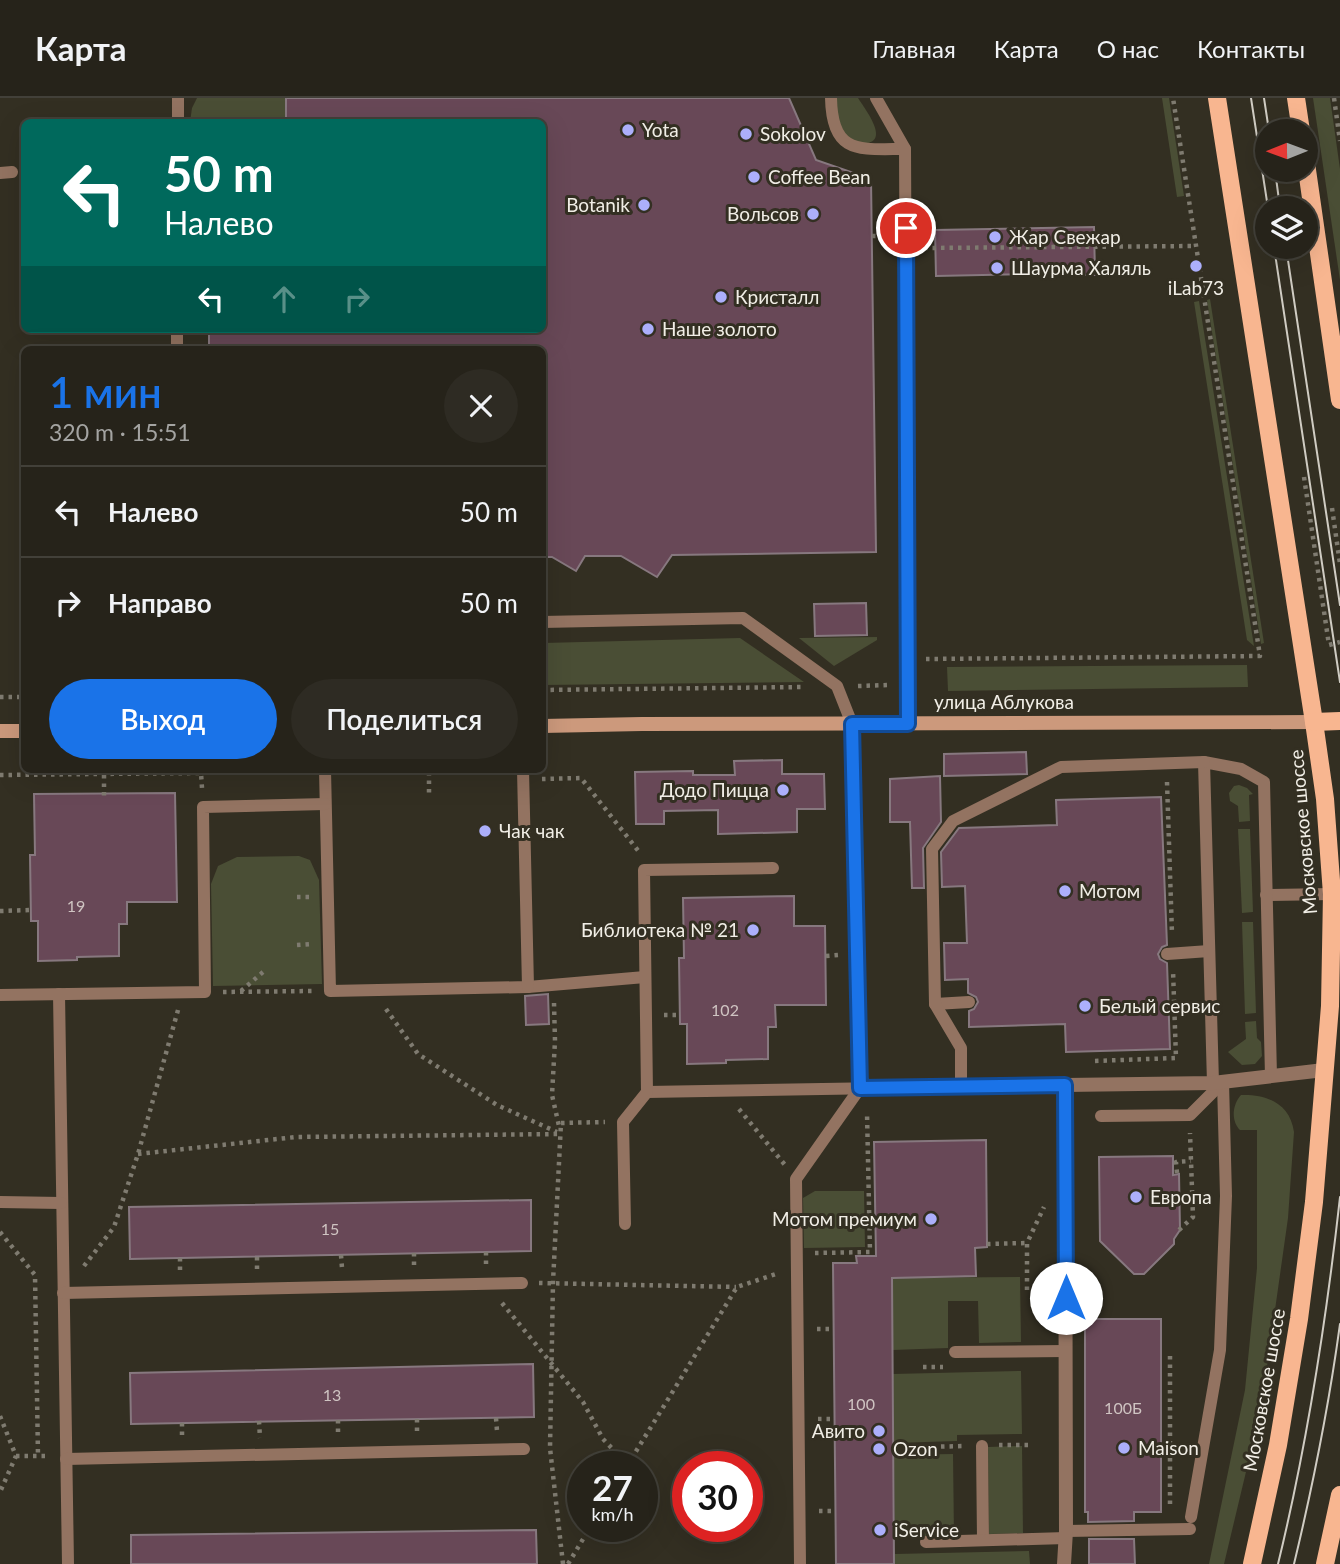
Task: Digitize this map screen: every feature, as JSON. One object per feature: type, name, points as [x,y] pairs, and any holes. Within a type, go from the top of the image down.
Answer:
[{"type":"main road","name":"Московское шоссе","points":[[1217,98],[1314,722],[1325,799],[1332,894],[1330,1006],[1314,1202],[1299,1319],[1278,1445],[1252,1564]]},
{"type":"main road","points":[[1296,98],[1299,119]]},
{"type":"main road","points":[[1309,182],[1340,400]]},
{"type":"main road","name":"улица Аблукова","points":[[1314,722],[1340,721]]},
{"type":"main road","points":[[1325,1564],[1337,1527],[1340,1495]]},
{"type":"street","name":"улица Аблукова","points":[[546,726],[1314,722]]},
{"type":"street","points":[[0,731],[21,731]]},
{"type":"street","points":[[1064,1564],[1065,1085],[1218,1083],[1324,1070]]},
{"type":"lane","points":[[178,98],[178,119]]},
{"type":"lane","points":[[831,98],[834,129],[844,142],[864,149],[905,149]]},
{"type":"lane","points":[[876,98],[905,149],[908,724]]},
{"type":"lane","points":[[546,622],[743,618],[837,686],[852,724],[863,1088],[796,1179],[800,1564]]},
{"type":"lane","points":[[961,1087],[961,1048],[935,1004],[932,849],[953,821],[1061,767],[1204,762],[1241,769],[1264,782],[1271,1076]]},
{"type":"lane","points":[[926,1542],[1191,1523],[1220,1350],[1226,1196],[1209,951],[1204,762]]},
{"type":"lane","points":[[325,773],[331,991],[528,987],[645,977]]},
{"type":"lane","points":[[523,774],[528,987]]},
{"type":"lane","points":[[0,995],[205,992],[202,807],[325,804]]},
{"type":"lane","points":[[625,1224],[623,1122],[647,1092],[644,870],[773,868]]},
{"type":"lane","points":[[1266,895],[1332,894]]},
{"type":"lane","points":[[1167,954],[1209,951]]},
{"type":"lane","points":[[59,994],[68,1564]]},
{"type":"lane","points":[[935,1004],[968,1002]]},
{"type":"lane","points":[[1101,1116],[1190,1115],[1218,1083]]},
{"type":"lane","points":[[647,1092],[1065,1085]]},
{"type":"lane","points":[[0,1202],[61,1203]]},
{"type":"lane","points":[[62,1293],[522,1283]]},
{"type":"lane","points":[[956,1352],[1066,1351]]},
{"type":"lane","points":[[982,1446],[983,1540]]},
{"type":"lane","points":[[66,1458],[524,1449]]},
{"type":"path","points":[[908,659],[1260,656],[1173,98]]},
{"type":"path","points":[[1334,98],[1340,141]]},
{"type":"path","points":[[872,236],[885,236]]},
{"type":"path","points":[[906,248],[1196,247]]},
{"type":"path","points":[[1304,477],[1329,645],[1340,642]]},
{"type":"path","points":[[1332,508],[1340,564]]},
{"type":"path","points":[[546,690],[888,685]]},
{"type":"path","points":[[0,697],[21,697]]},
{"type":"path","points":[[0,775],[201,773]]},
{"type":"path","points":[[429,773],[429,795]]},
{"type":"path","points":[[523,774],[581,778],[643,858],[644,870]]},
{"type":"path","points":[[104,775],[104,799]]},
{"type":"path","points":[[0,911],[31,911]]},
{"type":"path","points":[[240,992],[263,972]]},
{"type":"path","points":[[553,985],[555,1041],[552,1095],[561,1134]]},
{"type":"path","points":[[372,990],[418,1054],[496,1105],[561,1134]]},
{"type":"path","points":[[205,992],[331,991]]},
{"type":"path","points":[[62,1293],[114,1227],[138,1154],[183,993]]},
{"type":"path","points":[[667,1015],[680,1015]]},
{"type":"path","points":[[1170,1049],[1177,1058]]},
{"type":"path","points":[[797,1254],[870,1252],[863,1088]]},
{"type":"path","points":[[724,1091],[796,1179]]},
{"type":"path","points":[[1179,1230],[1192,1217],[1190,1115]]},
{"type":"path","points":[[566,1564],[550,1448],[553,1282],[561,1123],[623,1122]]},
{"type":"path","points":[[138,1154],[296,1137],[561,1134]]},
{"type":"path","points":[[1177,1173],[1177,1162],[1191,1161]]},
{"type":"path","points":[[1027,1290],[1027,1243],[1045,1206]]},
{"type":"path","points":[[0,1232],[35,1275],[38,1456]]},
{"type":"path","points":[[987,1244],[1027,1243]]},
{"type":"path","points":[[522,1283],[740,1287],[764,1278]]},
{"type":"path","points":[[487,1284],[583,1402],[603,1439],[614,1451]]},
{"type":"path","points":[[636,1451],[740,1287]]},
{"type":"path","points":[[1170,1356],[1170,1517]]},
{"type":"path","points":[[0,1416],[16,1456],[0,1492]]},
{"type":"path","points":[[924,1447],[1029,1445]]},
{"type":"path","points":[[16,1456],[66,1458]]},
{"type":"path","points":[[566,1564],[580,1542]]},
{"type":"green space","points":[[197,98],[285,98],[285,119],[190,119]]},
{"type":"green space","points":[[836,98],[858,98],[876,130],[873,141],[865,143],[849,140],[838,126]]},
{"type":"green space","points":[[1162,98],[1169,98],[1184,196],[1177,197]]},
{"type":"green space","points":[[1313,98],[1330,98],[1340,169],[1340,280],[1318,119]]},
{"type":"green space","points":[[1210,299],[1264,643],[1261,644],[1207,300]]},
{"type":"green space","points":[[1199,301],[1254,646],[1247,640],[1194,302]]},
{"type":"green space","points":[[877,637],[877,640],[834,666],[799,638]]},
{"type":"green space","points":[[740,638],[804,682],[546,685],[546,643]]},
{"type":"green space","points":[[1247,665],[1248,687],[948,691],[947,667]]},
{"type":"green space","points":[[1239,785],[1253,794],[1249,795],[1250,821],[1239,822],[1238,806],[1230,801],[1229,793],[1234,786]]},
{"type":"green space","points":[[1238,829],[1250,829],[1253,912],[1242,913]]},
{"type":"green space","points":[[299,856],[310,860],[319,880],[322,984],[213,986],[211,884],[218,866],[237,857]]},
{"type":"green space","points":[[1242,922],[1253,922],[1256,1013],[1245,1014]]},
{"type":"green space","points":[[1256,1021],[1262,1056],[1255,1064],[1242,1065],[1228,1052],[1246,1039],[1245,1022]]},
{"type":"green space","points":[[1241,1095],[1259,1096],[1275,1102],[1288,1114],[1294,1132],[1288,1218],[1261,1409],[1224,1564],[1209,1564],[1245,1390],[1257,1268],[1257,1130],[1240,1130],[1235,1122],[1234,1108]]},
{"type":"green space","points":[[815,1191],[864,1191],[865,1247],[804,1248],[803,1198]]},
{"type":"green space","points":[[1020,1277],[1021,1342],[979,1343],[978,1301],[948,1301],[948,1348],[893,1350],[892,1278]]},
{"type":"green space","points":[[1021,1371],[1022,1434],[957,1435],[957,1441],[894,1443],[893,1374]]},
{"type":"green space","points":[[1022,1446],[1023,1533],[989,1534],[988,1447]]},
{"type":"green space","points":[[953,1454],[954,1536],[895,1537],[894,1455]]},
{"type":"green space","points":[[1029,1551],[1030,1564],[895,1564],[895,1554]]},
{"type":"building","points":[[286,98],[789,98],[816,160],[871,179],[876,552],[672,555],[657,577],[621,556],[585,556],[576,571],[552,557],[546,557],[546,346],[209,346],[209,333],[546,333],[546,119],[286,119]]},
{"type":"building","points":[[1094,227],[1095,275],[1072,273],[936,276],[935,230]]},
{"type":"building","points":[[866,603],[867,635],[815,636],[814,604]]},
{"type":"building","points":[[1026,752],[1027,774],[944,776],[944,754]]},
{"type":"building","points":[[782,760],[782,774],[824,774],[825,809],[797,809],[797,832],[718,834],[718,810],[664,811],[664,824],[636,824],[635,772],[693,771],[693,775],[735,775],[734,761]]},
{"type":"building","points":[[940,776],[941,822],[923,848],[924,888],[912,888],[910,822],[890,822],[890,779]]},
{"type":"building","points":[[175,793],[177,902],[127,902],[127,924],[119,924],[119,956],[38,961],[38,921],[31,921],[30,855],[35,855],[34,794]]},
{"type":"building","name":"Мотом","points":[[1161,797],[1167,945],[1162,947],[1158,954],[1160,959],[1167,963],[1170,1049],[1066,1052],[1065,1024],[969,1027],[969,1011],[974,1009],[978,1002],[976,997],[968,993],[968,979],[945,980],[944,943],[967,943],[965,886],[942,887],[941,852],[959,828],[1057,825],[1056,800]]},
{"type":"building","points":[[794,896],[794,926],[825,926],[826,1005],[775,1005],[776,1027],[768,1027],[768,1059],[687,1064],[687,1024],[680,1024],[679,958],[684,958],[683,898]]},
{"type":"building","points":[[548,994],[549,1024],[526,1025],[525,996]]},
{"type":"building","points":[[986,1140],[987,1247],[975,1248],[976,1276],[892,1278],[894,1564],[836,1564],[833,1263],[857,1263],[856,1256],[876,1256],[874,1142]]},
{"type":"building","name":"Европа","points":[[1173,1156],[1173,1175],[1179,1174],[1180,1230],[1174,1244],[1144,1274],[1134,1274],[1100,1241],[1099,1157]]},
{"type":"building","points":[[531,1200],[531,1251],[130,1259],[129,1207]]},
{"type":"building","points":[[1085,1319],[1161,1319],[1161,1512],[1134,1512],[1134,1521],[1088,1522],[1088,1512],[1085,1512]]},
{"type":"building","points":[[533,1364],[534,1417],[131,1424],[130,1373]]},
{"type":"building","points":[[536,1530],[537,1564],[131,1564],[131,1535]]},
{"type":"building","points":[[1089,1539],[1134,1539],[1135,1564],[1089,1564]]},
{"type":"tram line","points":[[1251,98],[1266,196]]},
{"type":"tram line","points":[[1264,98],[1267,119]]},
{"type":"tram line","points":[[1277,182],[1278,196]]},
{"type":"tram line","points":[[1276,259],[1340,682]]},
{"type":"tram line","points":[[1288,259],[1340,605]]},
{"type":"tram line","points":[[1278,1564],[1315,1382],[1340,1197]]},
{"type":"tram line","points":[[1294,1564],[1320,1445],[1340,1324]]},
{"type":"place","name":"Yota","points":[[628,130]]},
{"type":"place","name":"Sokolov","points":[[746,134]]},
{"type":"place","name":"Coffee Bean","points":[[754,177]]},
{"type":"place","name":"Botanik","points":[[644,205]]},
{"type":"place","name":"Вольсов","points":[[813,214]]},
{"type":"place","name":"Жар Свежар","points":[[995,237]]},
{"type":"place","name":"iLab73","points":[[1196,266]]},
{"type":"place","name":"Шаурма Халяль","points":[[997,268]]},
{"type":"place","name":"Кристалл","points":[[721,297]]},
{"type":"place","name":"Наше золото","points":[[648,329]]},
{"type":"place","name":"Додо Пицца","points":[[783,790]]},
{"type":"place","name":"Чак чак","points":[[485,831]]},
{"type":"place","name":"Мотом","points":[[1065,891]]},
{"type":"place","name":"Библиотека № 21","points":[[753,930]]},
{"type":"place","name":"Белый сервис","points":[[1085,1006]]},
{"type":"place","name":"Европа","points":[[1136,1197]]},
{"type":"place","name":"Мотом премиум","points":[[931,1219]]},
{"type":"place","name":"Авито","points":[[879,1431]]},
{"type":"place","name":"Maison","points":[[1124,1448]]},
{"type":"place","name":"Ozon","points":[[879,1449]]},
{"type":"place","name":"iService","points":[[880,1530]]},
{"type":"route","points":[[906,228],[908,724],[852,724],[860,1088],[1065,1085],[1066,1298]]}]
